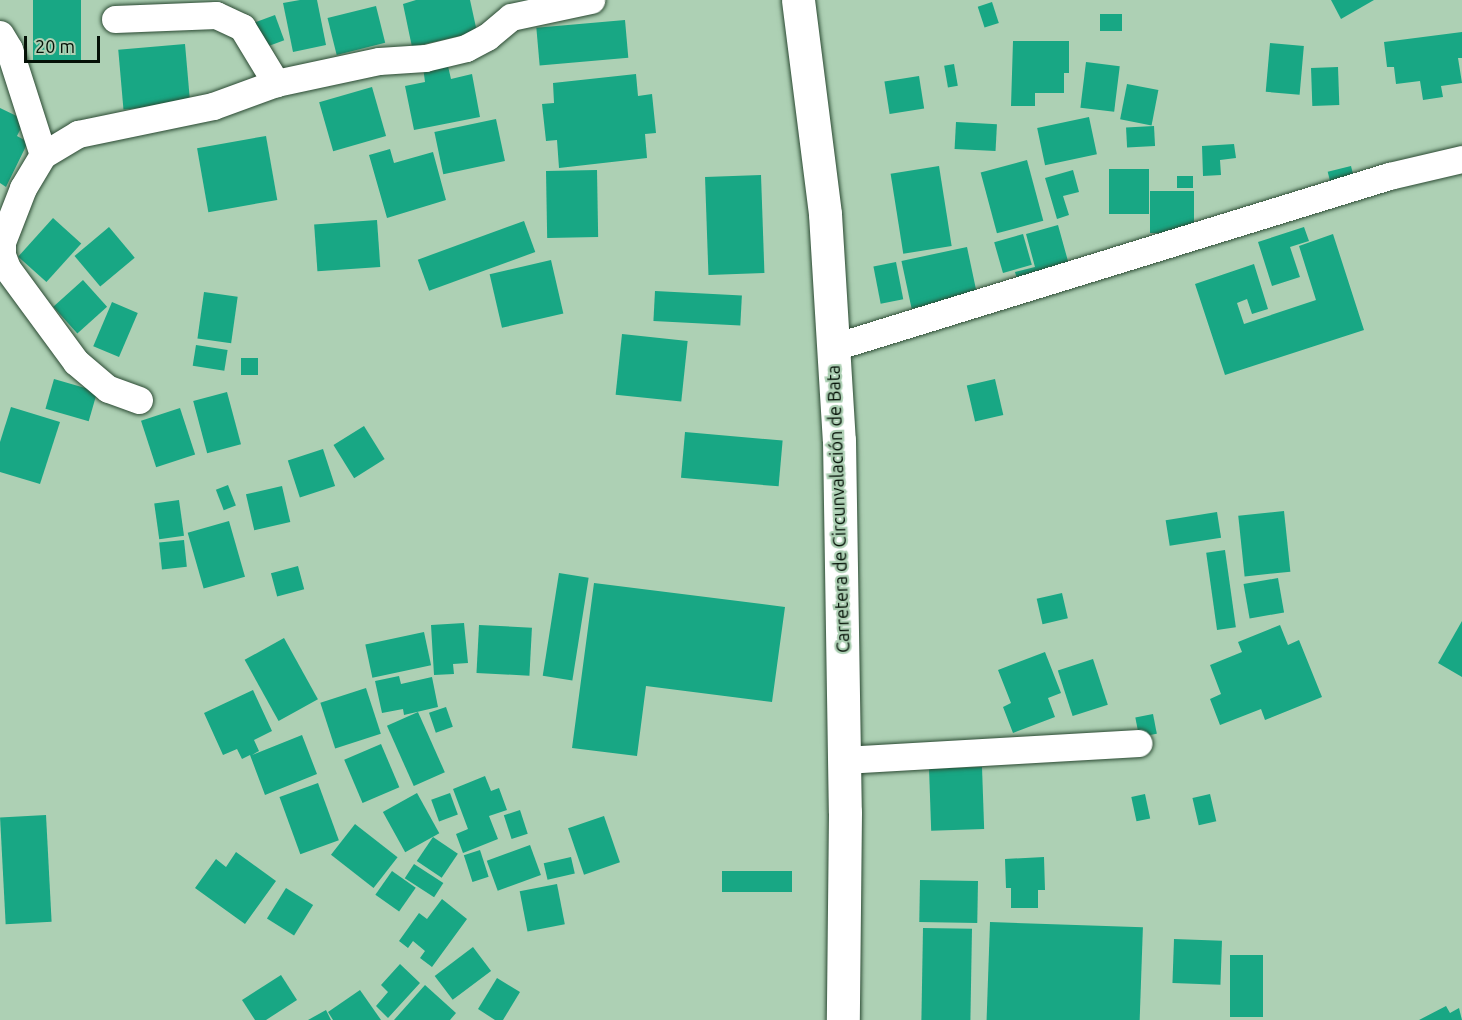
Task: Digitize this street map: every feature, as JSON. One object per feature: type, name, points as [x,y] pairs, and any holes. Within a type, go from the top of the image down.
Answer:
[{"type":"main road","name":"Carretera de Circunvalación de Bata","points":[[798,0],[825,214],[839,440],[844,760],[843,1020]]},
{"type":"street","points":[[140,400],[108,389],[76,362],[16,282],[5,261],[2,242],[23,188],[43,155],[78,134],[213,106],[276,83],[379,61],[425,58],[466,48],[487,37],[511,17],[591,0]]},
{"type":"street","points":[[115,19],[216,15],[242,27],[276,83]]},
{"type":"street","points":[[0,34],[9,49],[43,155]]},
{"type":"street","points":[[834,346],[1389,176],[1462,159]]},
{"type":"street","points":[[844,760],[1139,743]]},
{"type":"building","points":[[33,0],[81,0],[81,60],[33,60]]},
{"type":"building","points":[[317,0],[326,45],[293,52],[283,3]]},
{"type":"building","points":[[416,0],[470,0],[477,32],[412,47],[403,4]]},
{"type":"building","points":[[1331,0],[1374,0],[1341,19]]},
{"type":"building","points":[[992,2],[999,23],[985,28],[978,7]]},
{"type":"building","points":[[376,6],[385,43],[337,55],[327,18]]},
{"type":"building","points":[[1100,14],[1122,14],[1122,31],[1100,31]]},
{"type":"building","points":[[275,15],[284,40],[263,48],[253,23]]},
{"type":"building","points":[[625,20],[628,58],[540,66],[536,28]]},
{"type":"building","points":[[1462,32],[1462,58],[1458,58],[1462,83],[1441,86],[1443,97],[1423,100],[1420,81],[1396,84],[1394,67],[1387,67],[1384,42]]},
{"type":"building","points":[[1013,41],[1069,41],[1069,73],[1064,73],[1064,93],[1035,93],[1035,106],[1011,106]]},
{"type":"building","points":[[1270,43],[1304,46],[1300,95],[1266,92]]},
{"type":"building","points":[[185,44],[190,104],[123,110],[118,50]]},
{"type":"building","points":[[447,62],[451,79],[472,74],[480,117],[414,130],[405,86],[425,82],[423,67]]},
{"type":"building","points":[[1086,62],[1120,66],[1114,112],[1080,108]]},
{"type":"building","points":[[954,64],[958,86],[948,87],[944,66]]},
{"type":"building","points":[[1338,67],[1339,105],[1312,106],[1311,68]]},
{"type":"building","points":[[636,74],[638,96],[652,94],[656,133],[645,134],[647,158],[559,168],[557,140],[546,141],[542,104],[554,103],[553,83]]},
{"type":"building","points":[[919,76],[924,109],[890,114],[884,81]]},
{"type":"building","points":[[1127,84],[1158,90],[1152,125],[1120,119]]},
{"type":"building","points":[[372,87],[386,136],[333,151],[319,102]]},
{"type":"building","points":[[0,108],[25,120],[17,136],[28,142],[6,187],[0,183]]},
{"type":"building","points":[[1089,117],[1097,154],[1045,165],[1037,128]]},
{"type":"building","points":[[496,119],[505,161],[443,174],[434,132]]},
{"type":"building","points":[[956,122],[997,124],[996,151],[955,149]]},
{"type":"building","points":[[1154,126],[1155,146],[1127,147],[1126,127]]},
{"type":"building","points":[[266,136],[277,200],[208,212],[197,148]]},
{"type":"building","points":[[1234,144],[1236,158],[1220,160],[1221,175],[1203,176],[1202,146]]},
{"type":"building","points":[[390,149],[394,163],[433,152],[446,200],[387,218],[369,155]]},
{"type":"building","points":[[1027,160],[1043,221],[997,233],[981,172]]},
{"type":"building","points":[[939,166],[952,246],[903,254],[891,174]]},
{"type":"building","points":[[1351,166],[1355,182],[1332,187],[1328,172]]},
{"type":"building","points":[[1109,169],[1149,169],[1149,214],[1109,214]]},
{"type":"building","points":[[597,170],[598,237],[547,238],[546,171]]},
{"type":"building","points":[[1073,170],[1079,192],[1063,196],[1069,215],[1057,219],[1045,178]]},
{"type":"building","points":[[761,175],[764,273],[708,275],[705,177]]},
{"type":"building","points":[[1177,176],[1193,176],[1193,188],[1177,188]]},
{"type":"building","points":[[1150,191],[1194,191],[1194,233],[1150,233]]},
{"type":"building","points":[[53,218],[81,243],[46,282],[18,257]]},
{"type":"building","points":[[377,220],[380,267],[317,271],[314,224]]},
{"type":"building","points":[[524,221],[535,252],[429,291],[418,260]]},
{"type":"building","points":[[1058,225],[1071,272],[1019,286],[1015,272],[1035,267],[1026,234]]},
{"type":"building","points":[[109,227],[135,258],[100,287],[75,256]]},
{"type":"building","points":[[1304,227],[1309,241],[1290,247],[1300,277],[1272,286],[1258,242]]},
{"type":"building","points":[[1023,234],[1032,265],[1003,273],[994,242]]},
{"type":"building","points":[[1333,234],[1364,330],[1225,375],[1195,284],[1254,264],[1268,309],[1252,314],[1247,299],[1237,303],[1244,324],[1316,300],[1299,246]]},
{"type":"building","points":[[967,247],[977,295],[912,309],[901,261]]},
{"type":"building","points":[[551,260],[563,314],[502,328],[490,274]]},
{"type":"building","points":[[896,262],[903,299],[881,304],[873,266]]},
{"type":"building","points":[[83,280],[107,307],[77,334],[53,307]]},
{"type":"building","points":[[655,291],[742,296],[740,326],[653,321]]},
{"type":"building","points":[[204,292],[238,297],[231,343],[197,339]]},
{"type":"building","points":[[112,302],[138,313],[119,357],[93,346]]},
{"type":"building","points":[[622,334],[688,341],[681,402],[616,395]]},
{"type":"building","points":[[196,345],[228,350],[224,371],[193,366]]},
{"type":"building","points":[[241,358],[258,358],[258,375],[241,375]]},
{"type":"building","points":[[54,379],[97,391],[89,421],[45,409]]},
{"type":"building","points":[[995,379],[1003,415],[975,422],[967,386]]},
{"type":"building","points":[[227,392],[241,444],[207,453],[193,401]]},
{"type":"building","points":[[11,407],[60,422],[40,484],[0,472],[0,442]]},
{"type":"building","points":[[180,408],[195,455],[156,467],[141,421]]},
{"type":"building","points":[[364,426],[385,459],[354,478],[333,445]]},
{"type":"building","points":[[685,432],[783,441],[779,486],[681,478]]},
{"type":"building","points":[[323,449],[335,486],[300,498],[288,460]]},
{"type":"building","points":[[228,485],[236,506],[224,510],[216,490]]},
{"type":"building","points":[[282,486],[290,522],[254,530],[246,494]]},
{"type":"building","points":[[179,500],[184,536],[159,539],[154,503]]},
{"type":"building","points":[[1284,511],[1290,572],[1245,576],[1238,516]]},
{"type":"building","points":[[1217,512],[1221,538],[1170,546],[1166,520]]},
{"type":"building","points":[[229,521],[245,577],[204,589],[188,533]]},
{"type":"building","points":[[184,540],[187,567],[162,569],[159,543]]},
{"type":"building","points":[[1225,550],[1236,627],[1217,630],[1206,553]]},
{"type":"building","points":[[298,566],[304,589],[277,596],[271,573]]},
{"type":"building","points":[[559,573],[589,578],[572,680],[543,676]]},
{"type":"building","points":[[1278,578],[1284,612],[1250,619],[1244,584]]},
{"type":"building","points":[[594,583],[785,607],[772,702],[646,686],[637,756],[572,748]]},
{"type":"building","points":[[1062,593],[1068,618],[1043,624],[1037,599]]},
{"type":"building","points":[[1462,621],[1462,677],[1438,663]]},
{"type":"building","points":[[464,623],[468,663],[453,664],[454,674],[434,675],[431,625]]},
{"type":"building","points":[[479,625],[532,628],[529,676],[476,673]]},
{"type":"building","points":[[1280,625],[1288,645],[1299,640],[1322,697],[1265,720],[1261,709],[1220,725],[1210,699],[1221,694],[1210,665],[1242,652],[1238,642]]},
{"type":"building","points":[[424,632],[431,665],[372,678],[365,644]]},
{"type":"building","points":[[284,638],[318,699],[279,721],[245,660]]},
{"type":"building","points":[[1045,652],[1061,693],[1048,698],[1055,717],[1013,733],[1003,707],[1011,703],[998,670]]},
{"type":"building","points":[[1093,659],[1108,705],[1073,716],[1058,670]]},
{"type":"building","points":[[399,676],[401,684],[432,677],[438,707],[404,715],[403,709],[382,713],[375,681]]},
{"type":"building","points":[[366,688],[381,734],[335,748],[320,703]]},
{"type":"building","points":[[253,690],[272,731],[254,740],[259,751],[252,755],[302,735],[317,774],[265,795],[250,755],[242,759],[237,749],[223,755],[204,713]]},
{"type":"building","points":[[446,707],[453,727],[436,733],[429,713]]},
{"type":"building","points":[[418,712],[445,772],[414,786],[387,726]]},
{"type":"building","points":[[1153,714],[1157,734],[1139,737],[1135,717]]},
{"type":"building","points":[[381,744],[399,787],[363,803],[344,760]]},
{"type":"building","points":[[982,767],[984,829],[931,831],[929,769]]},
{"type":"building","points":[[485,776],[491,791],[499,788],[507,810],[489,816],[498,839],[463,853],[456,834],[468,829],[453,789]]},
{"type":"building","points":[[318,783],[339,840],[300,854],[279,797]]},
{"type":"building","points":[[417,793],[439,833],[405,852],[383,812]]},
{"type":"building","points":[[450,793],[458,815],[439,821],[431,800]]},
{"type":"building","points":[[1145,794],[1150,818],[1137,821],[1131,797]]},
{"type":"building","points":[[1210,794],[1216,821],[1199,825],[1192,798]]},
{"type":"building","points":[[520,810],[528,834],[512,839],[504,815]]},
{"type":"building","points":[[46,815],[52,922],[6,924],[0,817]]},
{"type":"building","points":[[604,816],[620,862],[584,875],[568,828]]},
{"type":"building","points":[[355,824],[398,857],[374,888],[331,855]]},
{"type":"building","points":[[433,837],[458,854],[442,878],[417,861]]},
{"type":"building","points":[[530,845],[541,875],[498,891],[487,861]]},
{"type":"building","points":[[480,850],[489,877],[472,882],[464,855]]},
{"type":"building","points":[[236,852],[276,881],[245,924],[195,888],[216,859],[226,867]]},
{"type":"building","points":[[571,857],[575,874],[548,880],[544,863]]},
{"type":"building","points":[[1044,857],[1045,890],[1038,890],[1038,908],[1011,908],[1011,888],[1006,888],[1005,859]]},
{"type":"building","points":[[414,864],[443,883],[434,897],[405,878]]},
{"type":"building","points":[[392,871],[416,888],[399,911],[375,895]]},
{"type":"building","points":[[722,871],[792,871],[792,892],[722,892]]},
{"type":"building","points":[[920,880],[978,881],[977,923],[919,922]]},
{"type":"building","points":[[557,884],[565,924],[528,931],[520,891]]},
{"type":"building","points":[[286,888],[313,905],[294,935],[267,919]]},
{"type":"building","points":[[442,899],[467,919],[432,967],[420,958],[425,951],[413,941],[408,948],[399,941],[419,913],[427,919]]},
{"type":"building","points":[[990,922],[1143,927],[1140,1020],[987,1020]]},
{"type":"building","points":[[923,928],[972,929],[970,1020],[921,1020]]},
{"type":"building","points":[[1174,939],[1222,941],[1220,985],[1172,983]]},
{"type":"building","points":[[473,947],[491,971],[453,1000],[435,976]]},
{"type":"building","points":[[1230,955],[1263,955],[1263,1017],[1230,1017]]},
{"type":"building","points":[[400,964],[420,983],[388,1018],[376,1006],[388,992],[381,985]]},
{"type":"building","points":[[281,975],[297,1000],[266,1020],[255,1020],[242,1000]]},
{"type":"building","points":[[497,978],[520,992],[503,1020],[495,1020],[478,1009]]},
{"type":"building","points":[[425,985],[456,1013],[450,1020],[394,1020]]},
{"type":"building","points":[[360,990],[381,1020],[333,1020],[328,1012]]},
{"type":"building","points":[[1446,1006],[1450,1013],[1459,1008],[1462,1020],[1419,1020]]},
{"type":"building","points":[[326,1010],[331,1020],[308,1020]]}]
